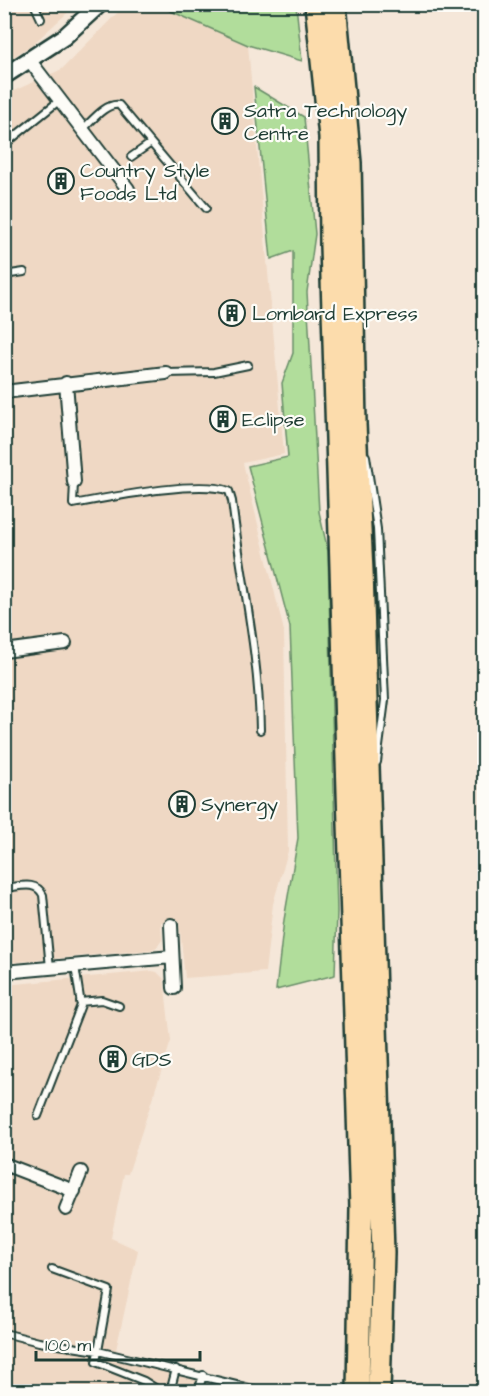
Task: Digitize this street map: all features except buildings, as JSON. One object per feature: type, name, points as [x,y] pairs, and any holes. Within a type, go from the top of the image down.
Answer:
[{"type":"highway","points":[[316,4],[330,137],[331,246],[361,1208],[358,1392]]},
{"type":"highway","points":[[335,4],[350,163],[354,369],[383,1253],[380,1392]]},
{"type":"street","points":[[4,75],[30,61],[63,37],[100,4]]},
{"type":"street","points":[[30,61],[128,189]]},
{"type":"street","points":[[4,392],[166,373]]},
{"type":"street","points":[[66,383],[74,482]]},
{"type":"street","points":[[4,651],[65,643]]},
{"type":"street","points":[[171,925],[174,988]]},
{"type":"street","points":[[4,972],[172,957]]},
{"type":"street","points":[[4,1164],[74,1191]]},
{"type":"street","points":[[66,1209],[81,1172]]},
{"type":"lane","points":[[34,4],[41,19]]},
{"type":"lane","points":[[4,145],[60,100]]},
{"type":"lane","points":[[82,130],[108,107],[113,104],[119,105],[206,208]]},
{"type":"lane","points":[[131,157],[151,143]]},
{"type":"lane","points":[[4,275],[24,272]]},
{"type":"lane","points":[[166,373],[214,372],[248,365]]},
{"type":"lane","points":[[354,369],[364,437]]},
{"type":"lane","points":[[365,449],[377,529],[385,700],[377,768]]},
{"type":"lane","points":[[74,482],[73,504],[169,489],[221,488],[228,491],[232,501],[243,584],[254,640],[260,730]]},
{"type":"lane","points":[[370,825],[375,779]]},
{"type":"lane","points":[[4,888],[34,885],[40,888],[43,895],[50,968]]},
{"type":"lane","points":[[38,1116],[80,1002],[75,965]]},
{"type":"lane","points":[[80,1002],[102,1000],[119,1006]]},
{"type":"lane","points":[[52,1269],[109,1290],[96,1362],[144,1381],[155,1388],[155,1392]]},
{"type":"lane","points":[[4,1333],[39,1342],[98,1351],[265,1392]]},
{"type":"lane","points":[[170,1392],[176,1369]]},
{"type":"lane","points":[[198,1392],[203,1375]]},
{"type":"shaded area","points":[[5,5],[76,5],[33,44],[5,62]]},
{"type":"shaded area","points":[[125,5],[157,5],[248,45],[284,454],[243,463],[284,631],[288,851],[273,904],[265,972],[185,978],[179,920],[161,922],[162,940],[157,947],[151,950],[5,963],[5,95],[62,69]]},
{"type":"shaded area","points":[[157,972],[164,979],[171,1041],[128,1174],[124,1174],[111,1238],[138,1250],[114,1359],[247,1391],[5,1392],[5,985]]},
{"type":"green space","points":[[157,5],[296,5],[302,61],[248,45]]},
{"type":"green space","points":[[254,87],[304,117],[315,234],[307,292],[319,512],[328,551],[337,912],[335,975],[276,990],[284,920],[298,838],[290,627],[248,466],[288,457],[282,383],[293,353],[293,251],[271,259]]},
{"type":"place","name":"Satra Technology Centre","points":[[225,121]]},
{"type":"place","name":"Country Style Foods Ltd","points":[[61,181]]},
{"type":"place","name":"Lombard Express","points":[[232,313]]},
{"type":"place","name":"Eclipse","points":[[223,419]]},
{"type":"place","name":"Synergy","points":[[182,804]]},
{"type":"place","name":"GDS","points":[[113,1059]]}]
